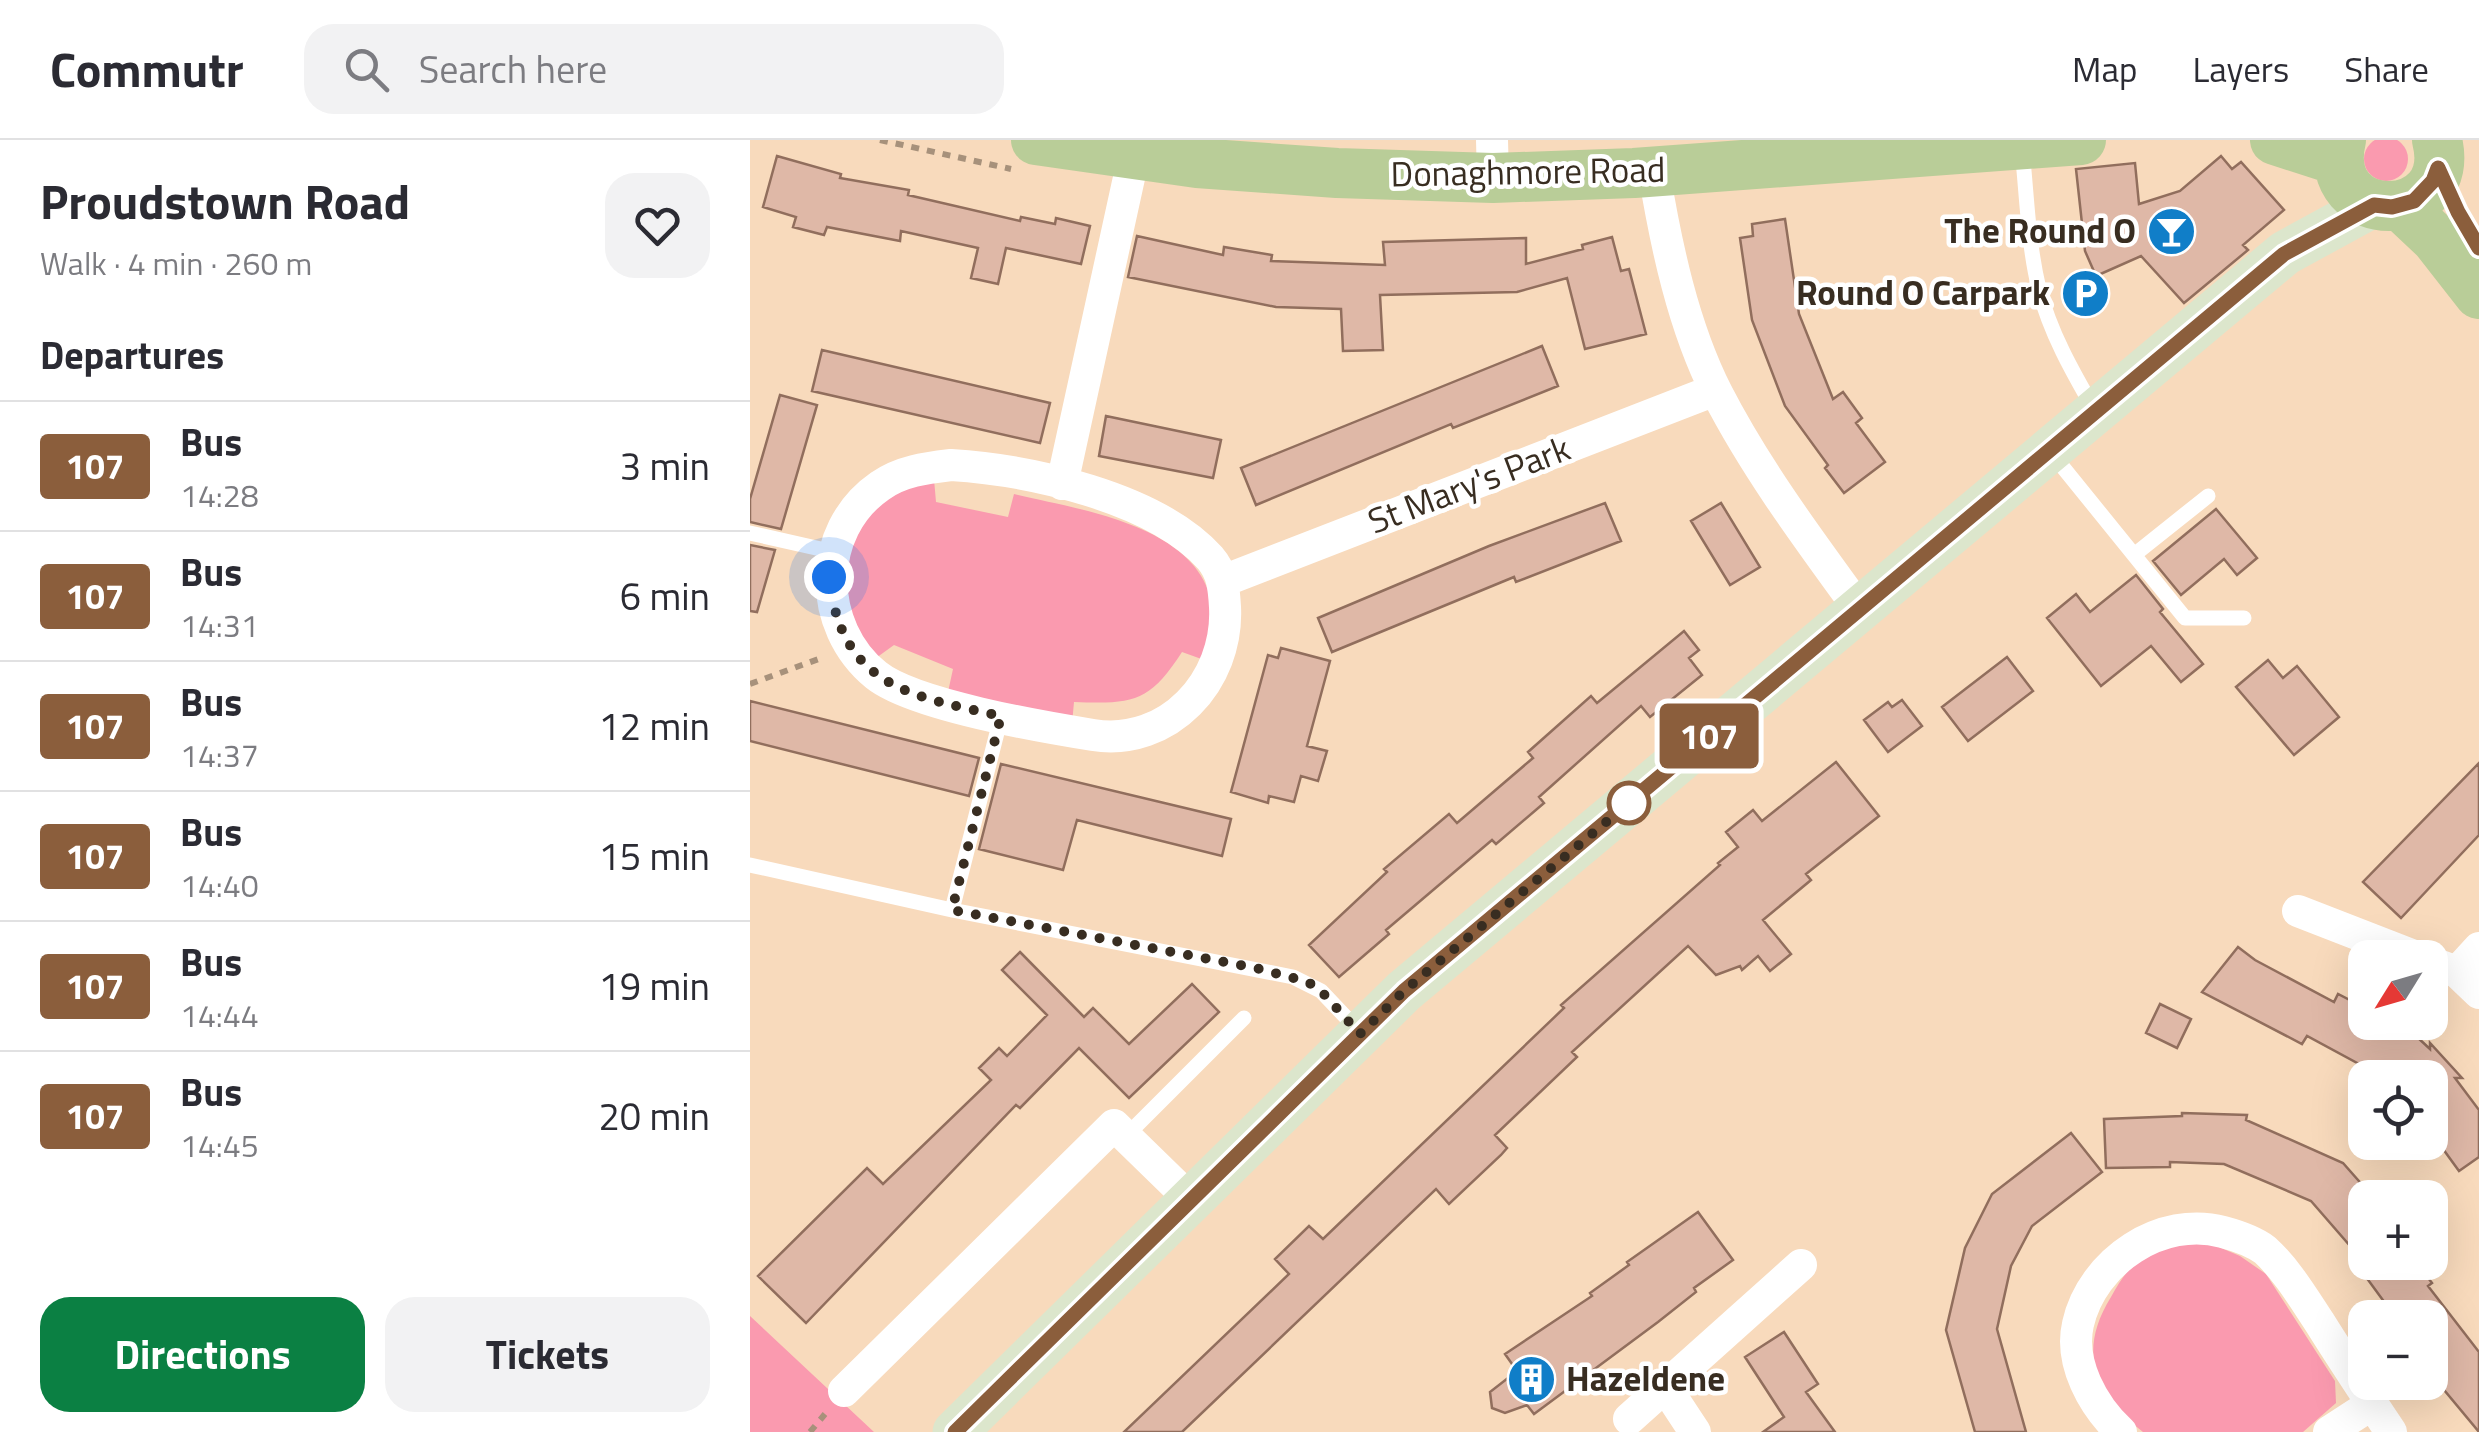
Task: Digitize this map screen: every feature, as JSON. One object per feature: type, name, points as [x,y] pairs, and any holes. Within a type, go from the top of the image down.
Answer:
[{"type":"main road","name":"Donaghmore Road","points":[[1036,140],[1134,155],[1337,173],[1492,159],[1654,172],[2081,140]]},
{"type":"main road","points":[[2275,140],[2359,178],[2425,192],[2439,148]]},
{"type":"main road","points":[[2439,148],[2458,212],[2479,248]]},
{"type":"main road","points":[[956,1432],[1404,991],[2284,254],[2305,216],[2359,178]]},
{"type":"main road","points":[[2359,178],[2436,240],[2479,294]]},
{"type":"street","points":[[1062,484],[1134,155]]},
{"type":"street","points":[[1654,172],[1672,261],[1715,390],[1772,485],[1860,610]]},
{"type":"street","name":"St Mary's Park","points":[[1224,582],[1715,390]]},
{"type":"street","points":[[952,466],[980,467],[1062,484],[1152,516],[1212,560],[1224,582],[1226,624],[1220,652],[1193,702],[1148,732],[1117,738],[909,694],[878,677],[852,648],[832,601],[829,577],[834,552],[859,504],[879,486],[903,473],[952,466]]},
{"type":"street","points":[[2298,911],[2373,940]]},
{"type":"street","points":[[844,1391],[1114,1126],[1191,1200]]},
{"type":"street","points":[[2121,1432],[2108,1420],[2087,1386],[2077,1358],[2078,1324],[2090,1296],[2131,1249],[2158,1233],[2188,1227],[2240,1236],[2264,1249],[2308,1306],[2391,1432]]},
{"type":"street","points":[[1629,1419],[1801,1264]]},
{"type":"street","points":[[1666,1388],[1695,1432]]},
{"type":"street","points":[[2329,1432],[2372,1404]]},
{"type":"lane","points":[[2022,146],[2030,238],[2040,290],[2066,359],[2096,413]]},
{"type":"lane","points":[[2050,452],[2185,618],[2244,618]]},
{"type":"lane","points":[[2134,555],[2208,496]]},
{"type":"lane","points":[[750,533],[834,552]]},
{"type":"lane","points":[[952,910],[1001,716]]},
{"type":"lane","points":[[750,865],[952,910],[1256,968],[1308,982],[1360,1034]]},
{"type":"lane","points":[[1126,1137],[1244,1018]]},
{"type":"path","points":[[750,684],[852,648]]},
{"type":"shaded area","points":[[2386,137],[2402,143],[2408,159],[2402,175],[2386,181],[2370,175],[2364,159],[2370,143]]},
{"type":"shaded area","points":[[934,479],[936,502],[1008,517],[1014,494],[1109,517],[1170,544],[1193,565],[1208,591],[1213,623],[1207,661],[1182,652],[1159,682],[1138,697],[1074,702],[1072,724],[948,692],[953,669],[894,645],[876,658],[865,646],[848,603],[847,548],[866,517],[898,490]]},
{"type":"shaded area","points":[[2200,1239],[2240,1256],[2266,1274],[2335,1381],[2336,1403],[2303,1432],[2143,1432],[2102,1387],[2093,1354],[2095,1336],[2121,1280],[2148,1255]]},
{"type":"shaded area","points":[[750,1316],[874,1432],[750,1432]]},
{"type":"building","points":[[777,156],[841,174],[840,178],[909,190],[908,195],[1020,221],[1021,217],[1055,224],[1056,218],[1090,226],[1081,264],[1006,248],[998,284],[971,278],[978,248],[901,231],[900,241],[827,227],[824,235],[793,227],[796,217],[763,207]]},
{"type":"building","name":"The Round O","points":[[2221,156],[2232,169],[2241,162],[2284,210],[2243,245],[2248,250],[2184,303],[2141,256],[2096,276],[2085,251],[2076,169],[2135,163],[2139,204],[2180,191]]},
{"type":"building","points":[[1785,219],[1799,314],[1833,399],[1843,392],[1862,418],[1856,423],[1885,462],[1844,493],[1785,406],[1752,320],[1740,238],[1753,236],[1752,224]]},
{"type":"building","points":[[1137,236],[1223,255],[1224,247],[1272,255],[1271,261],[1385,265],[1383,242],[1526,238],[1526,264],[1612,237],[1621,271],[1629,269],[1646,334],[1585,349],[1567,278],[1517,292],[1380,295],[1383,350],[1343,351],[1341,309],[1276,307],[1128,277]]},
{"type":"building","points":[[1542,346],[1558,386],[1453,428],[1451,424],[1256,505],[1241,468]]},
{"type":"building","points":[[822,350],[1050,403],[1040,443],[812,391]]},
{"type":"building","points":[[780,395],[817,405],[781,529],[750,522],[750,499]]},
{"type":"building","points":[[1106,416],[1221,440],[1213,478],[1099,456]]},
{"type":"building","points":[[1605,503],[1621,541],[1516,582],[1514,577],[1332,652],[1318,618],[1489,546]]},
{"type":"building","points":[[1721,503],[1760,567],[1730,585],[1691,521]]},
{"type":"building","points":[[2216,509],[2257,558],[2237,575],[2224,559],[2181,595],[2153,561]]},
{"type":"building","points":[[750,545],[775,550],[757,612],[750,611]]},
{"type":"building","points":[[2136,575],[2163,609],[2160,612],[2203,664],[2181,682],[2151,646],[2101,686],[2047,618],[2076,594],[2090,612]]},
{"type":"building","points":[[1684,631],[1699,650],[1689,658],[1702,675],[1650,717],[1641,706],[1539,797],[1544,803],[1496,844],[1492,840],[1386,930],[1389,934],[1339,977],[1309,945],[1387,872],[1384,869],[1449,814],[1457,823],[1533,758],[1528,752],[1591,696],[1597,703]]},
{"type":"building","points":[[1281,648],[1330,661],[1307,746],[1327,751],[1318,781],[1301,776],[1294,802],[1269,796],[1268,803],[1231,792],[1268,655],[1278,658]]},
{"type":"building","points":[[2007,657],[2033,691],[1968,741],[1942,707]]},
{"type":"building","points":[[2268,660],[2283,678],[2297,666],[2339,717],[2294,755],[2236,687]]},
{"type":"building","points":[[1902,700],[1922,726],[1888,752],[1864,720],[1888,702],[1892,707]]},
{"type":"building","points":[[750,701],[979,758],[969,796],[750,741]]},
{"type":"building","points":[[1836,762],[1879,816],[1806,874],[1811,880],[1763,920],[1791,954],[1770,971],[1758,956],[1742,970],[1740,966],[1716,975],[1688,946],[1572,1052],[1577,1057],[1495,1135],[1507,1148],[1449,1204],[1436,1189],[1182,1432],[1124,1432],[1289,1274],[1275,1259],[1309,1226],[1323,1239],[1564,1008],[1561,1005],[1720,865],[1738,847],[1726,832],[1753,810],[1762,821]]},
{"type":"building","points":[[2479,763],[2479,835],[2401,918],[2363,882]]},
{"type":"building","points":[[1001,764],[1231,819],[1222,856],[1077,820],[1063,870],[979,849]]},
{"type":"building","points":[[2238,947],[2334,1002],[2338,994],[2348,999],[2348,1040],[2420,1040],[2430,1049],[2430,1043],[2446,1060],[2352,1060],[2307,1036],[2302,1044],[2202,992]]},
{"type":"building","points":[[1020,952],[1084,1017],[1093,1008],[1129,1044],[1192,984],[1219,1012],[1129,1098],[1079,1048],[1020,1108],[1016,1105],[806,1323],[758,1276],[867,1168],[883,1184],[991,1080],[979,1068],[999,1048],[1007,1056],[1047,1015],[1002,970]]},
{"type":"building","points":[[2160,1004],[2191,1019],[2177,1048],[2146,1033]]},
{"type":"building","points":[[2448,1063],[2462,1078],[2455,1078],[2479,1110],[2479,1157],[2459,1171],[2448,1156]]},
{"type":"building","points":[[2247,1115],[2246,1120],[2343,1163],[2358,1180],[2348,1180],[2348,1244],[2311,1201],[2224,1164],[2170,1162],[2170,1167],[2106,1168],[2104,1119]]},
{"type":"building","points":[[2071,1133],[2102,1172],[2032,1226],[2011,1266],[1997,1329],[2026,1432],[1975,1432],[1946,1330],[1965,1248],[1992,1194]]},
{"type":"building","points":[[1698,1212],[1733,1260],[1694,1288],[1696,1292],[1658,1322],[1534,1414],[1527,1405],[1505,1413],[1492,1408],[1490,1392],[1517,1371],[1505,1354],[1592,1296],[1590,1293],[1629,1265],[1627,1262]]},
{"type":"building","points":[[2368,1280],[2430,1280],[2432,1283],[2428,1286],[2439,1300],[2383,1300]]},
{"type":"building","points":[[2448,1312],[2479,1352],[2479,1432],[2448,1395]]},
{"type":"building","points":[[1784,1332],[1818,1384],[1806,1392],[1835,1432],[1763,1432],[1784,1417],[1745,1357]]},
{"type":"bus line","name":"107","points":[[955,1432],[1404,991],[2284,254],[2374,205],[2392,207],[2414,201],[2433,181],[2438,168],[2479,248]]},
{"type":"place","name":"The Round O","points":[[2171,231]]},
{"type":"place","name":"Round O Carpark","points":[[2085,293]]},
{"type":"place","name":"Hazeldene","points":[[1531,1379]]},
{"type":"route","points":[[829,577],[841,628],[856,656],[878,677],[909,694],[1001,716],[952,910],[1256,968],[1308,982],[1360,1034],[1404,991],[1629,803]]}]
